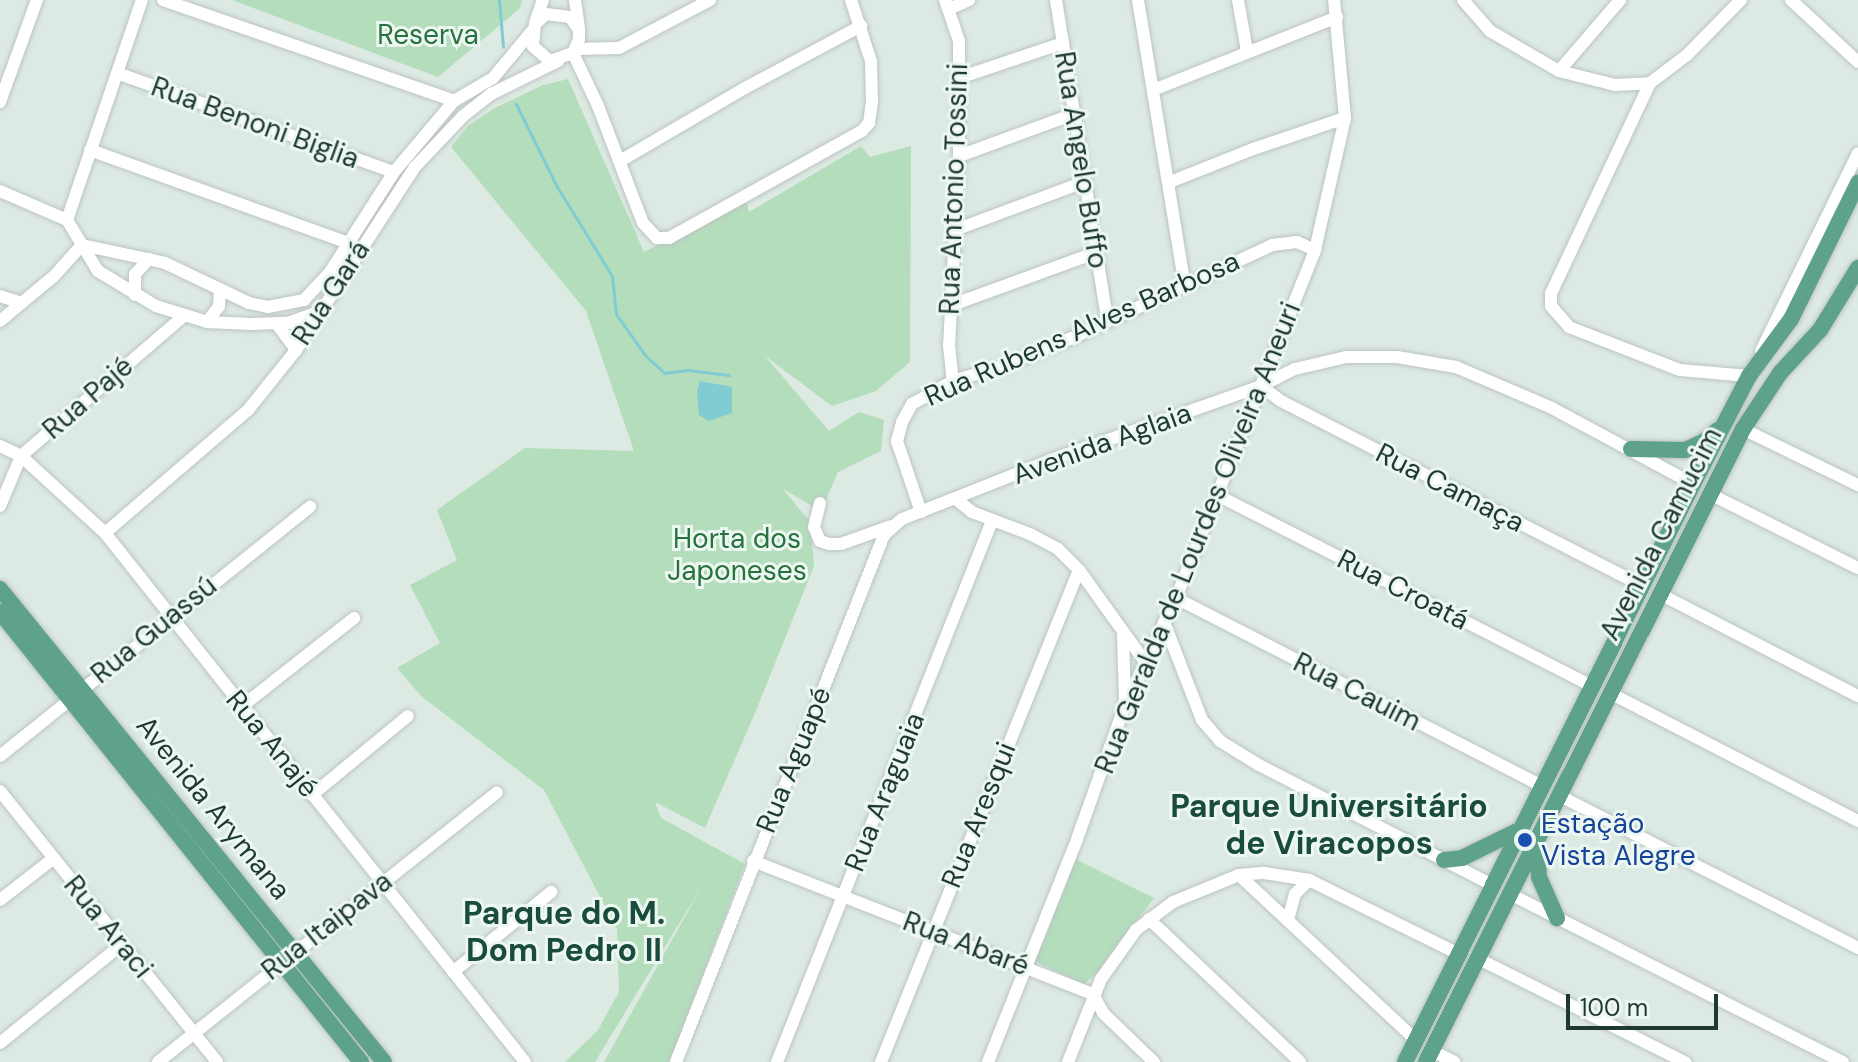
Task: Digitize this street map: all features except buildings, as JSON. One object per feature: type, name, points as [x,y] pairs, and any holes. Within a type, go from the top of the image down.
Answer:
[{"type":"main road","name":"Avenida Camucim","points":[[1405,1062],[1517,831],[1693,484],[1749,376],[1791,319],[1858,183]]},
{"type":"main road","name":"Avenida Camucim","points":[[1429,1056],[1743,429],[1780,373],[1820,330],[1858,268]]},
{"type":"main road","points":[[1631,449],[1685,450],[1703,442],[1729,416]]},
{"type":"main road","points":[[1693,484],[1710,494]]},
{"type":"main road","name":"Avenida Arymana","points":[[0,589],[76,692],[288,956],[384,1062]]},
{"type":"main road","name":"Avenida Arymana","points":[[0,612],[76,692]]},
{"type":"main road","points":[[1590,685],[1610,693]]},
{"type":"main road","points":[[1444,860],[1462,858],[1517,831]]},
{"type":"main road","points":[[1537,840],[1539,877],[1557,918]]},
{"type":"main road","points":[[1491,884],[1510,894]]},
{"type":"main road","points":[[1457,953],[1477,958]]},
{"type":"main road","name":"Avenida Arymana","points":[[288,956],[361,1062]]},
{"type":"street","points":[[1,96],[37,0]]},
{"type":"street","points":[[67,220],[142,0]]},
{"type":"street","points":[[163,0],[454,101]]},
{"type":"street","points":[[543,0],[533,27],[537,53],[558,61],[574,51],[619,48],[710,0]]},
{"type":"street","points":[[575,0],[579,30],[574,51],[649,233],[669,238],[855,137],[869,123],[871,61],[851,0]]},
{"type":"street","points":[[947,4],[969,0]]},
{"type":"street","name":"Rua Angelo Buffo","points":[[1056,0],[1107,320]]},
{"type":"street","points":[[1138,0],[1184,282]]},
{"type":"street","points":[[1238,0],[1247,51]]},
{"type":"street","name":"Rua Geralda de Lourdes Oliveira Aneuri","points":[[988,1062],[1125,705],[1176,598],[1315,250],[1345,118],[1334,0]]},
{"type":"street","points":[[1463,0],[1490,31],[1559,71],[1615,85],[1650,83]]},
{"type":"street","points":[[1559,71],[1620,0]]},
{"type":"street","points":[[1741,0],[1687,55],[1650,83],[1551,293],[1556,315],[1569,327],[1680,370],[1749,376]]},
{"type":"street","points":[[1791,0],[1858,62]]},
{"type":"street","name":"Rua Antonio Tossini","points":[[947,4],[959,41],[959,156],[949,345],[953,381]]},
{"type":"street","points":[[82,245],[149,259],[183,270],[249,303],[268,307],[292,305],[315,291],[394,172],[454,101],[493,78],[546,14],[562,13],[579,30]]},
{"type":"street","points":[[1153,90],[1337,17]]},
{"type":"street","points":[[620,161],[745,88],[861,26]]},
{"type":"street","points":[[959,78],[1063,43]]},
{"type":"street","name":"Rua Gará","points":[[105,533],[248,410],[296,350],[414,168],[463,116],[491,94],[558,61]]},
{"type":"street","name":"Rua Benoni Biglia","points":[[117,73],[394,172]]},
{"type":"street","points":[[959,156],[1074,114]]},
{"type":"street","points":[[1170,182],[1253,149],[1345,118]]},
{"type":"street","points":[[90,150],[349,243]]},
{"type":"street","name":"Avenida Camucim","points":[[1749,376],[1858,153]]},
{"type":"street","points":[[955,230],[1084,182]]},
{"type":"street","points":[[0,191],[67,220],[98,271],[156,306],[207,322],[276,323],[321,311]]},
{"type":"street","name":"Rua Rubens Alves Barbosa","points":[[921,512],[897,441],[902,422],[912,404],[953,381],[1006,365],[1184,282],[1272,245],[1297,242],[1315,250]]},
{"type":"street","points":[[0,321],[54,276],[82,245]]},
{"type":"street","points":[[952,305],[1095,253]]},
{"type":"street","points":[[135,295],[135,274],[149,259]]},
{"type":"street","points":[[207,322],[219,306],[220,289]]},
{"type":"street","points":[[0,296],[21,303]]},
{"type":"street","name":"Rua Pajé","points":[[155,341],[159,323],[156,306]]},
{"type":"street","name":"Rua Pajé","points":[[21,456],[184,316]]},
{"type":"street","points":[[276,323],[296,350]]},
{"type":"street","name":"Avenida Aglaia","points":[[956,499],[1051,460],[1261,386],[1295,369],[1346,357],[1427,361],[1456,367],[1501,384],[1631,449],[1693,484]]},
{"type":"street","name":"Rua Camaça","points":[[1261,386],[1281,401],[1643,586]]},
{"type":"street","points":[[1743,429],[1858,485]]},
{"type":"street","name":"Rua Anajé","points":[[0,446],[21,456],[105,533],[525,1062]]},
{"type":"street","points":[[0,506],[21,456]]},
{"type":"street","points":[[1710,494],[1858,568]]},
{"type":"street","name":"Rua Croatá","points":[[1217,495],[1590,685]]},
{"type":"street","points":[[820,503],[814,527],[820,541],[829,544],[841,544],[956,499],[992,521],[1030,534],[1058,549],[1079,570],[1123,636],[1145,662]]},
{"type":"street","name":"Rua Guassú","points":[[0,756],[310,507]]},
{"type":"street","name":"Rua Araguaia","points":[[777,1062],[992,521]]},
{"type":"street","name":"Rua Aguapé","points":[[676,1062],[753,861],[884,535],[891,526]]},
{"type":"street","name":"Rua Aresqui","points":[[881,1062],[1079,570]]},
{"type":"street","points":[[1662,595],[1858,696]]},
{"type":"street","name":"Rua Cauim","points":[[1176,598],[1540,785]]},
{"type":"street","points":[[241,707],[354,618]]},
{"type":"street","points":[[1164,622],[1202,720],[1220,741],[1259,765],[1491,884]]},
{"type":"street","points":[[1123,636],[1125,705]]},
{"type":"street","points":[[1610,693],[1858,821]]},
{"type":"street","points":[[312,795],[408,716]]},
{"type":"street","name":"Rua Araci","points":[[0,791],[217,1062]]},
{"type":"street","name":"Rua Itaipava","points":[[158,1062],[497,792]]},
{"type":"street","points":[[1560,796],[1858,948]]},
{"type":"street","points":[[0,900],[54,858]]},
{"type":"street","name":"Rua Abaré","points":[[753,861],[1093,994]]},
{"type":"street","points":[[1068,1062],[1093,994],[1113,961],[1149,919],[1191,892],[1239,875],[1264,873],[1309,880],[1457,953]]},
{"type":"street","points":[[1239,875],[1416,1040]]},
{"type":"street","points":[[1288,920],[1295,894],[1309,880]]},
{"type":"street","points":[[453,972],[551,892]]},
{"type":"street","points":[[1510,894],[1843,1062]]},
{"type":"street","points":[[1149,919],[1300,1062]]},
{"type":"street","points":[[0,1043],[121,945]]},
{"type":"street","points":[[1477,958],[1685,1062]]},
{"type":"street","points":[[1093,994],[1103,1013],[1154,1062]]},
{"type":"street","points":[[1429,1056],[1455,1062]]},
{"type":"green space","name":"Reserva","points":[[232,0],[522,0],[520,8],[438,77]]},
{"type":"green space","name":"Horta dos Japoneses","points":[[568,79],[644,252],[746,199],[749,212],[861,146],[870,157],[911,146],[910,362],[876,391],[832,406],[765,356],[829,431],[859,412],[884,420],[881,451],[838,472],[821,511],[783,489],[810,522],[814,566],[755,713],[705,828],[655,802],[661,818],[745,864],[669,1062],[604,1062],[702,886],[595,1062],[565,1062],[598,1030],[619,992],[617,929],[544,790],[421,696],[397,668],[440,643],[410,585],[457,560],[437,510],[525,448],[634,451],[586,311],[451,147],[468,126],[493,109],[543,85]]},
{"type":"green space","points":[[1073,858],[1154,898],[1097,973],[1084,984],[1030,959]]},
{"type":"water","points":[[700,381],[732,387],[732,413],[709,421],[699,415],[697,391]]},
{"type":"waterway","points":[[499,0],[503,47]]},
{"type":"waterway","points":[[516,104],[556,185],[612,276],[616,314],[645,355],[664,373],[688,370],[729,375]]},
{"type":"place","name":"Estação Vista Alegre","points":[[1525,840]]},
{"type":"district","name":"Parque Universitário de Viracopos","points":[[1329,826]]},
{"type":"district","name":"Parque do M. Dom Pedro II","points":[[564,932]]}]
